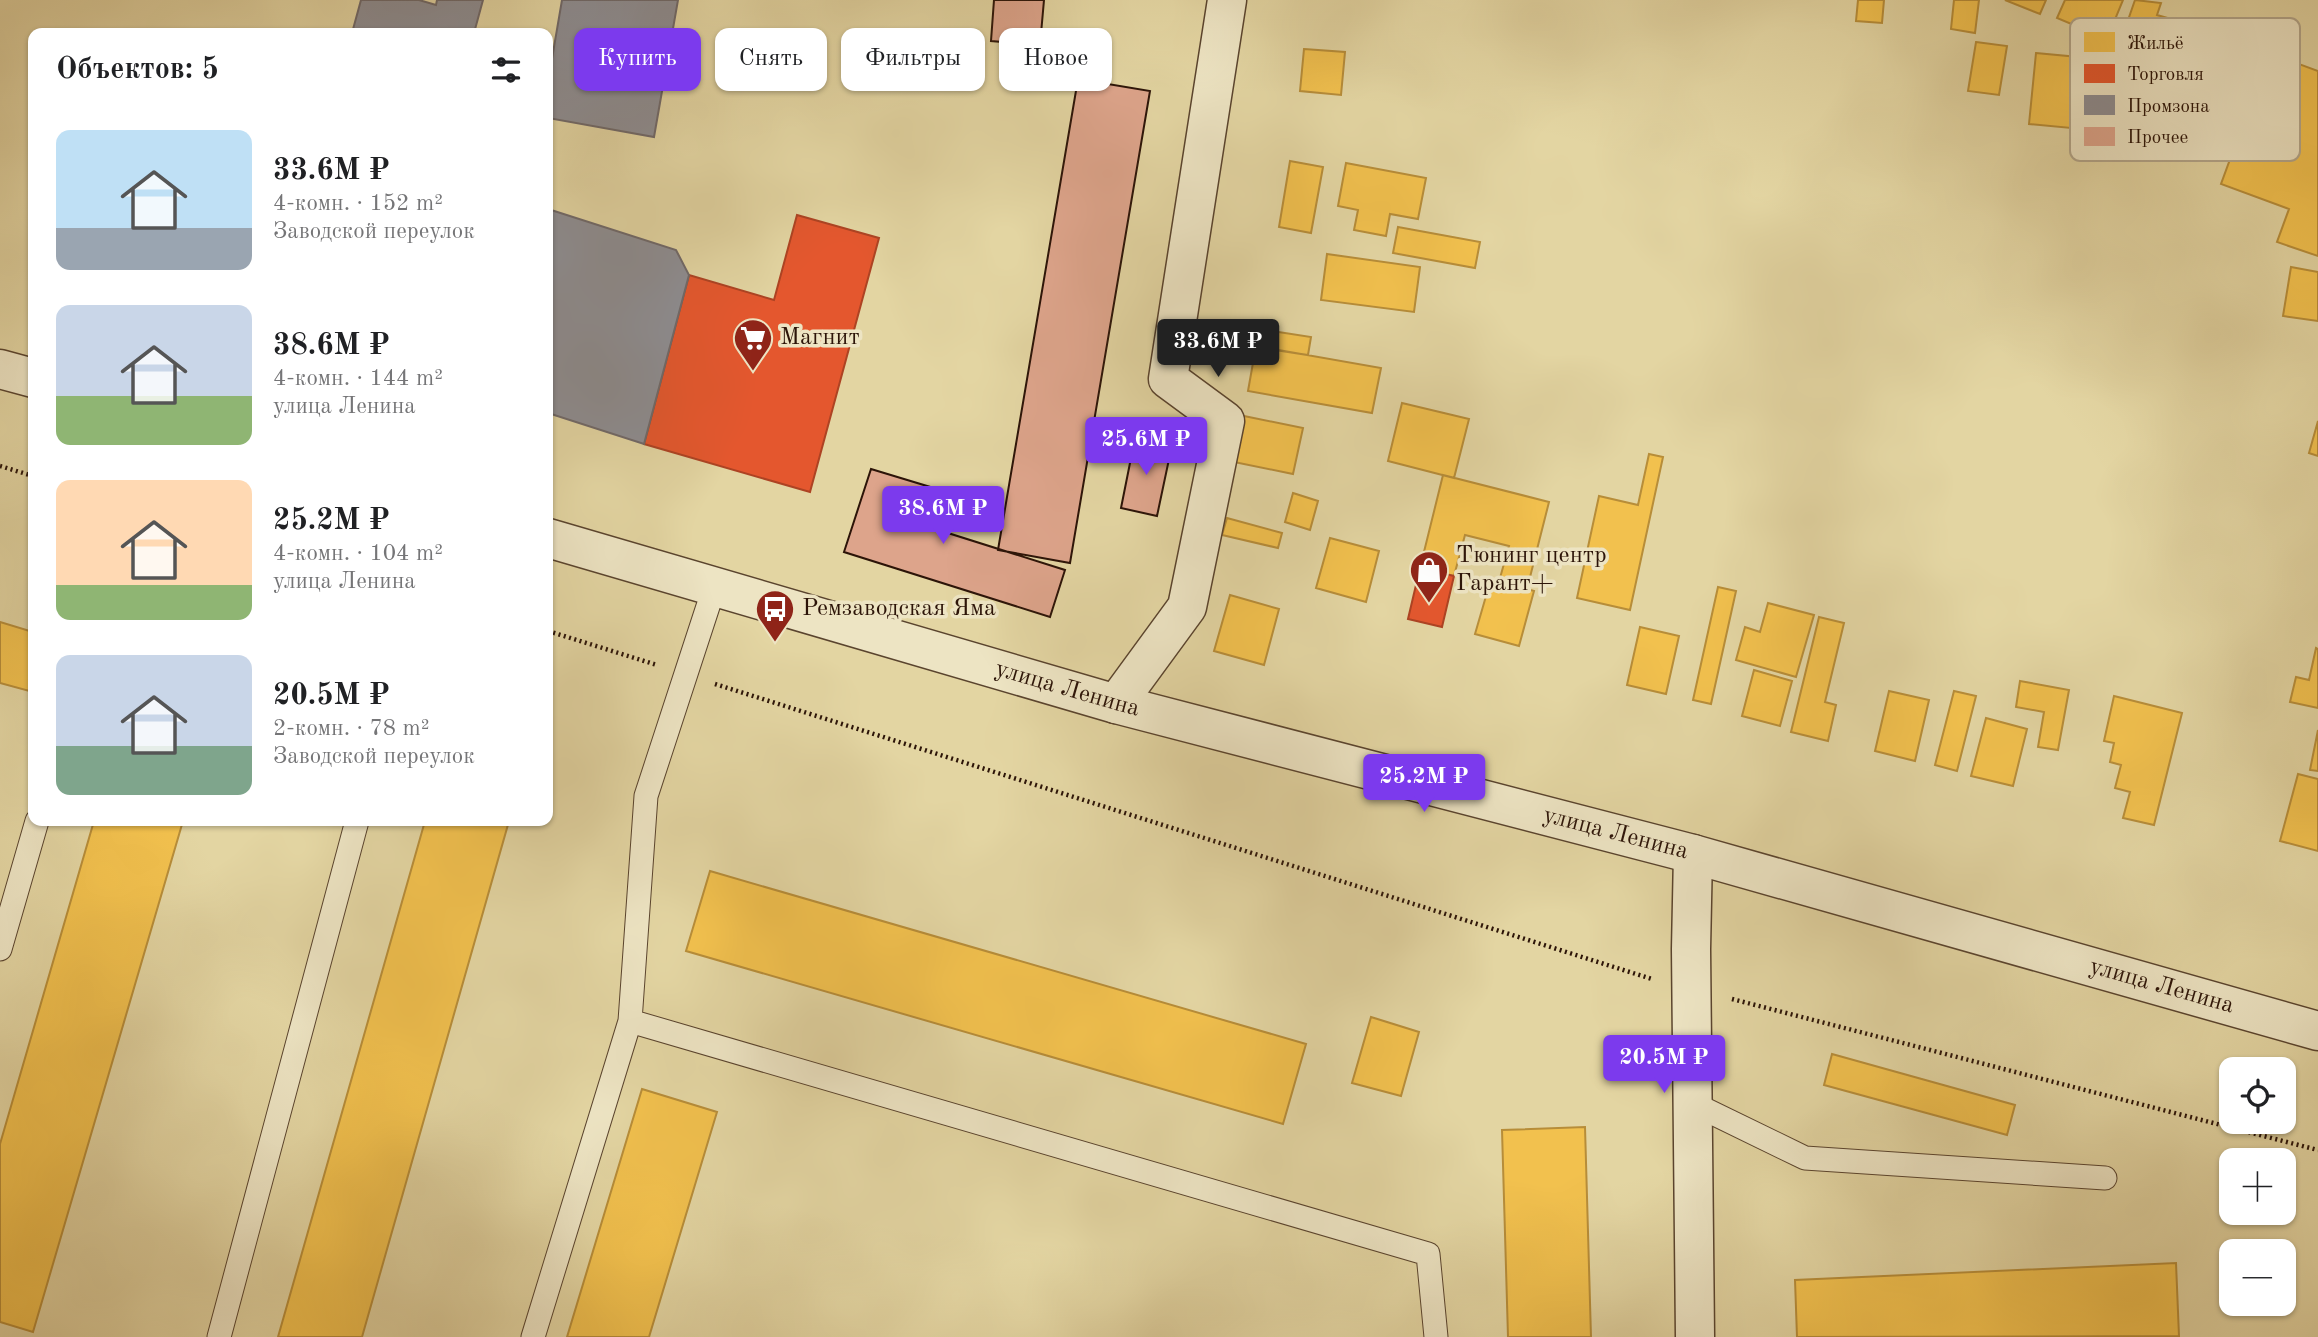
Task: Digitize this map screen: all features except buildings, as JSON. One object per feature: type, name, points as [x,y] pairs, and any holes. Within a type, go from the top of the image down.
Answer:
[{"type":"street","points":[[1116,704],[1187,607],[1225,421],[1168,379],[1227,0]]},
{"type":"street","points":[[0,369],[28,377]]},
{"type":"street","name":"улица Ленина","points":[[553,540],[1116,704],[1693,854],[2318,1031]]},
{"type":"street","points":[[1693,854],[1695,1337]]},
{"type":"lane","points":[[533,1337],[631,1021],[646,796],[684,674],[715,589]]},
{"type":"lane","points":[[0,949],[36,826]]},
{"type":"lane","points":[[219,1337],[356,826]]},
{"type":"lane","points":[[631,1021],[1428,1254],[1436,1337]]},
{"type":"lane","points":[[1694,1104],[1805,1158],[2105,1178]]},
{"type":"path","points":[[0,466],[28,474]]},
{"type":"path","points":[[553,633],[1640,976],[2318,1150]]},
{"type":"place","name":"Магнит","points":[[753,372]]},
{"type":"place","name":"Тюнинг центр Гарант+","points":[[1429,604]]},
{"type":"place","name":"Ремзаводская Яма","points":[[775,643]]}]
